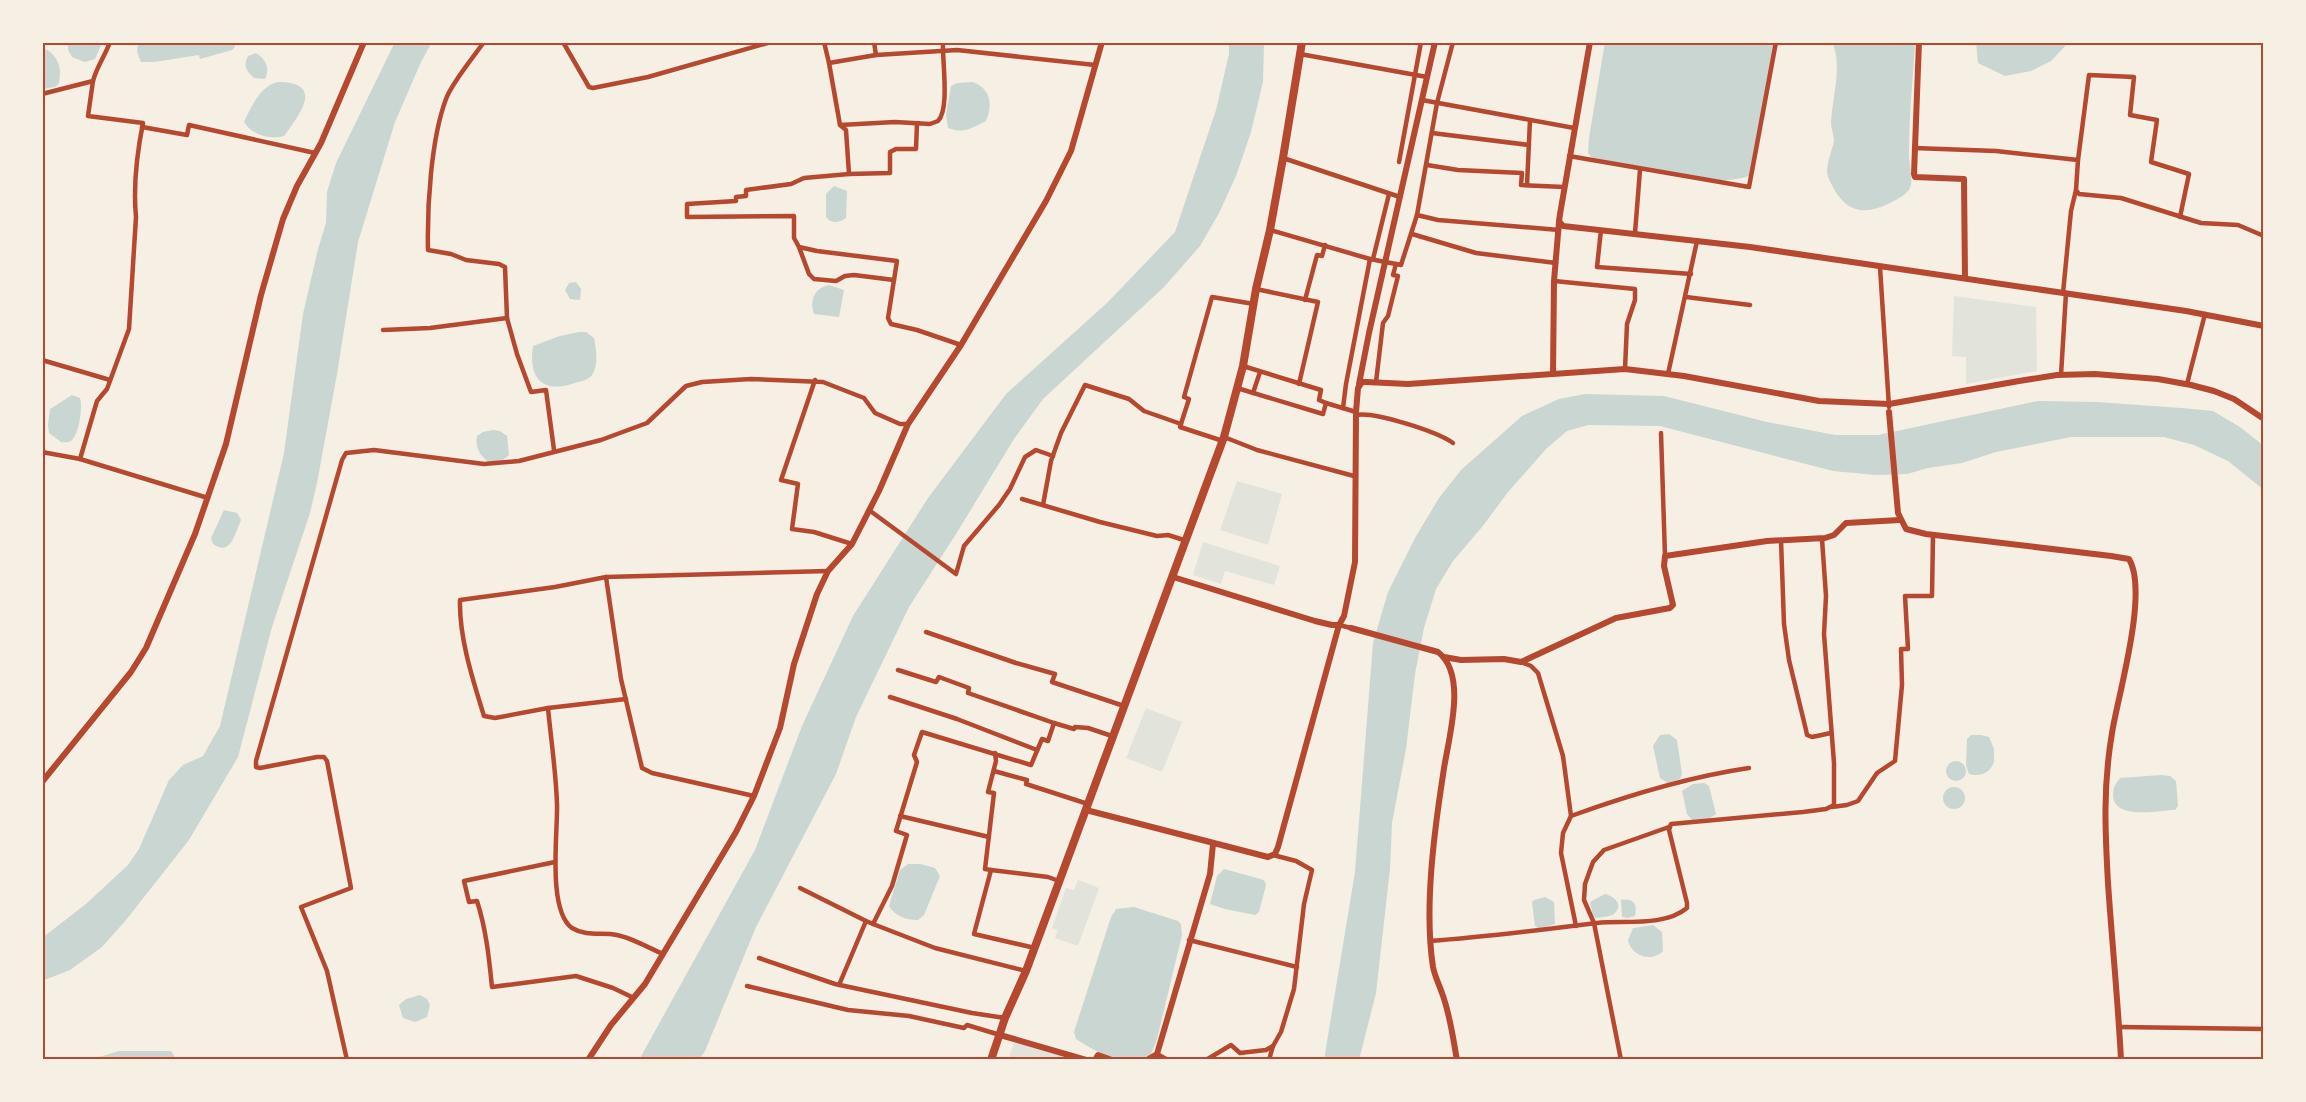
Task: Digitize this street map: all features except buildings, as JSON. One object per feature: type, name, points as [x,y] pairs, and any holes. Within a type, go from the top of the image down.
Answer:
[{"type":"main road","points":[[991,1060],[1005,1018],[1035,948],[1224,439],[1243,366],[1256,289],[1270,230],[1302,42]]},
{"type":"street","points":[[80,459],[97,401],[107,389],[129,328],[138,150],[143,123],[88,116],[97,66],[107,52],[110,42]]},
{"type":"street","points":[[42,782],[131,672],[146,648],[195,534],[226,444],[261,295],[284,219],[364,42]]},
{"type":"street","points":[[484,42],[446,98],[435,144],[431,175],[428,248],[432,252],[451,254],[465,260],[499,264],[505,267],[507,318],[531,392],[546,390],[554,450]]},
{"type":"street","points":[[563,42],[584,80],[589,87],[593,88],[648,77],[771,42]]},
{"type":"street","points":[[824,42],[840,125],[846,130],[849,174]]},
{"type":"street","points":[[874,42],[876,55]]},
{"type":"street","points":[[840,125],[930,123],[941,119],[944,97],[943,42]]},
{"type":"street","points":[[588,1060],[663,954],[736,832],[754,796],[780,728],[794,664],[828,571],[852,544],[908,424],[961,345],[1023,242],[1071,152],[1102,42]]},
{"type":"street","points":[[1399,162],[1421,42]]},
{"type":"street","points":[[994,771],[1027,780],[1026,784],[1087,807],[1213,844],[1268,858],[1278,847],[1353,577],[1354,476],[1359,385],[1435,42]]},
{"type":"street","points":[[1270,230],[1401,265],[1417,215],[1437,103],[1453,42]]},
{"type":"street","points":[[1553,374],[1554,281],[1559,221],[1590,42]]},
{"type":"street","points":[[1569,156],[1749,187],[1776,42]]},
{"type":"street","points":[[1919,42],[1914,176],[1964,179],[1965,278]]},
{"type":"street","points":[[829,63],[876,55],[942,50],[983,51],[1095,65]]},
{"type":"street","points":[[1300,54],[1427,77]]},
{"type":"street","points":[[2061,375],[2071,211],[2076,190],[2089,75],[2134,77],[2130,115],[2157,120],[2151,162],[2189,174],[2180,217]]},
{"type":"street","points":[[42,94],[93,81]]},
{"type":"street","points":[[1422,100],[1574,128]]},
{"type":"street","points":[[1527,185],[1530,120]]},
{"type":"street","points":[[894,279],[850,275],[836,281],[814,279],[809,274],[794,238],[794,216],[693,218],[687,217],[687,204],[736,201],[736,196],[746,196],[746,190],[790,184],[804,178],[890,173],[890,152],[896,149],[916,149],[917,123]]},
{"type":"street","points":[[142,127],[187,135],[189,125],[315,153]]},
{"type":"street","points":[[1432,133],[1529,145]]},
{"type":"street","points":[[1914,148],[1996,151],[2078,160]]},
{"type":"street","points":[[1283,158],[1401,197]]},
{"type":"street","points":[[1427,165],[1458,170],[1522,173],[1521,185],[1564,188]]},
{"type":"street","points":[[1635,234],[1640,170]]},
{"type":"street","points":[[2076,190],[2079,194],[2121,198],[2208,224],[2238,225],[2264,236]]},
{"type":"street","points":[[1343,408],[1347,377],[1372,259],[1389,194]]},
{"type":"street","points":[[1417,215],[1438,220],[1558,230]]},
{"type":"street","points":[[1559,221],[1563,226],[1698,241],[1965,278],[2205,314],[2264,326]]},
{"type":"street","points":[[1600,230],[1597,267],[1691,274]]},
{"type":"street","points":[[1412,234],[1476,253],[1556,263]]},
{"type":"street","points":[[1668,374],[1698,241]]},
{"type":"street","points":[[1305,300],[1317,255],[1322,256],[1325,245]]},
{"type":"street","points":[[799,247],[897,261],[888,318],[891,324],[961,345]]},
{"type":"street","points":[[1376,382],[1383,322],[1389,316],[1398,276],[1393,275],[1396,264]]},
{"type":"street","points":[[1880,267],[1896,486],[1900,520],[1906,529],[1933,535],[2111,556],[2129,560],[2134,568],[2135,596],[2131,632],[2106,768],[2104,799],[2110,920],[2121,1060]]},
{"type":"street","points":[[1554,281],[1635,289],[1635,300],[1627,324],[1625,369]]},
{"type":"street","points":[[1256,289],[1318,302],[1299,384]]},
{"type":"street","points":[[1254,304],[1212,297],[1184,397],[1189,399],[1180,427],[1354,476]]},
{"type":"street","points":[[1686,297],[1749,305]]},
{"type":"street","points":[[2187,384],[2205,314]]},
{"type":"street","points":[[383,330],[430,328],[507,318]]},
{"type":"street","points":[[42,360],[110,380]]},
{"type":"street","points":[[1243,366],[1322,390],[1319,400],[1326,403],[1356,414],[1371,414],[1435,433],[1452,443]]},
{"type":"street","points":[[1359,385],[1366,382],[1408,384],[1625,369],[1668,374],[1819,401],[1889,404],[2019,381],[2061,375],[2095,374],[2135,376],[2187,384],[2214,391],[2234,399],[2264,419]]},
{"type":"street","points":[[1253,393],[1260,372]]},
{"type":"street","points":[[346,1060],[327,971],[301,906],[351,888],[327,761],[323,757],[260,768],[256,767],[256,761],[342,460],[349,452],[374,450],[484,464],[519,461],[554,450],[601,440],[647,423],[686,386],[702,382],[814,380],[864,398],[875,413],[900,424],[908,424]]},
{"type":"street","points":[[814,380],[781,480],[798,484],[792,529],[814,532],[852,544]]},
{"type":"street","points":[[1043,505],[1047,489],[1047,475],[1061,433],[1085,385],[1129,399],[1144,411],[1181,424]]},
{"type":"street","points":[[1237,388],[1323,414],[1326,403]]},
{"type":"street","points":[[1521,662],[1616,618],[1670,609],[1673,605],[1664,566],[1661,433]]},
{"type":"street","points":[[869,510],[956,574],[964,546],[1010,489],[1025,457],[1036,450],[1053,456]]},
{"type":"street","points":[[42,452],[80,459],[208,498]]},
{"type":"street","points":[[1022,499],[1100,522],[1158,536],[1168,535],[1187,541]]},
{"type":"street","points":[[1665,556],[1781,540],[1822,539],[1834,535],[1846,523],[1900,520]]},
{"type":"street","points":[[1621,1060],[1594,923],[1584,900],[1585,884],[1593,862],[1604,850],[1669,827],[1674,823],[1739,819],[1826,809],[1858,801],[1877,773],[1895,761],[1902,685],[1901,649],[1908,649],[1905,596],[1932,596],[1933,535]]},
{"type":"street","points":[[1822,539],[1826,596],[1824,634],[1835,798],[1832,807]]},
{"type":"street","points":[[1781,540],[1784,624],[1789,660],[1807,735],[1831,733]]},
{"type":"street","points":[[626,699],[548,708],[495,718],[484,716],[466,648],[460,600],[555,587],[606,577],[828,571]]},
{"type":"street","points":[[606,577],[626,699],[642,768],[647,772],[754,796]]},
{"type":"street","points":[[1173,577],[1315,621],[1339,625],[1432,650],[1452,660],[1504,659],[1521,662],[1535,669],[1563,756],[1571,816],[1563,833],[1561,854],[1576,926]]},
{"type":"street","points":[[926,632],[1055,674],[1052,682],[1124,706]]},
{"type":"street","points":[[1444,657],[1450,670],[1456,697],[1442,777],[1432,859],[1430,941],[1435,974],[1442,993],[1457,1060]]},
{"type":"street","points":[[898,670],[936,682],[939,677],[969,688],[968,693],[1054,723],[1074,729],[1075,727],[1088,728],[1112,736]]},
{"type":"street","points":[[890,697],[957,719],[1037,750]]},
{"type":"street","points":[[548,708],[557,806],[555,862],[560,910],[570,926],[588,934],[617,935],[663,954]]},
{"type":"street","points":[[873,924],[892,886],[907,835],[896,831],[917,762],[914,755],[922,732],[1031,765],[1042,739],[1048,741],[1054,723]]},
{"type":"street","points":[[994,753],[994,771],[988,792],[994,793],[985,869],[1048,877],[1059,881]]},
{"type":"street","points":[[1571,816],[1655,787],[1707,774],[1749,768]]},
{"type":"street","points":[[900,816],[989,837]]},
{"type":"street","points":[[1430,941],[1514,934],[1594,923],[1656,919],[1686,909],[1686,898],[1669,827]]},
{"type":"street","points":[[1147,1060],[1157,1054],[1210,874],[1213,844]]},
{"type":"street","points":[[1269,1060],[1273,1046],[1281,1032],[1294,989],[1304,904],[1312,870],[1296,861],[1273,855]]},
{"type":"street","points":[[555,862],[464,881],[469,902],[477,901],[481,913],[487,939],[492,987],[576,976],[613,988],[634,998]]},
{"type":"street","points":[[991,870],[974,934],[1035,948]]},
{"type":"street","points":[[800,888],[897,935],[952,954],[1026,971]]},
{"type":"street","points":[[839,985],[866,921]]},
{"type":"street","points":[[1189,940],[1297,967]]},
{"type":"street","points":[[759,958],[839,985],[1005,1018]]},
{"type":"street","points":[[747,986],[848,1010],[909,1016],[964,1028],[966,1025],[1086,1060]]},
{"type":"street","points":[[2119,1027],[2264,1029]]},
{"type":"street","points":[[1206,1060],[1231,1045],[1240,1053],[1266,1050],[1273,1046]]},
{"type":"street","points":[[1157,1054],[1168,1060]]},
{"type":"street","points":[[1095,1060],[1098,1055],[1112,1060]]},
{"type":"shaded area","points":[[68,42],[102,43],[95,59],[85,62],[72,57],[68,50]]},
{"type":"shaded area","points":[[138,42],[233,42],[235,47],[232,50],[200,59],[199,55],[141,62],[137,52]]},
{"type":"shaded area","points":[[395,42],[432,42],[395,122],[358,242],[317,483],[310,513],[272,627],[238,757],[189,840],[126,920],[102,947],[70,970],[42,981],[42,938],[86,904],[128,865],[139,849],[169,780],[183,765],[203,756],[220,726],[284,453],[303,314],[326,223],[327,192],[336,163]]},
{"type":"shaded area","points":[[1229,42],[1264,42],[1263,82],[1251,132],[1236,176],[1219,213],[1200,246],[1164,287],[1043,399],[1014,439],[909,607],[856,717],[836,774],[756,927],[705,1051],[699,1060],[639,1060],[755,850],[802,726],[853,616],[928,498],[1006,394],[1108,302],[1175,232],[1216,110],[1229,54]]},
{"type":"shaded area","points":[[1605,42],[1774,42],[1754,163],[1749,176],[1732,180],[1692,179],[1591,157],[1588,153],[1589,138]]},
{"type":"shaded area","points":[[1832,42],[1915,42],[1909,138],[1911,184],[1902,196],[1874,209],[1859,210],[1845,203],[1834,189],[1827,174],[1834,141],[1831,123],[1837,71]]},
{"type":"shaded area","points":[[1976,42],[2069,42],[2051,61],[2031,71],[2005,76],[1978,63]]},
{"type":"shaded area","points":[[42,47],[58,62],[59,83],[55,87],[42,89]]},
{"type":"shaded area","points":[[256,53],[266,64],[265,79],[254,78],[246,68],[248,56]]},
{"type":"shaded area","points":[[278,82],[292,83],[301,87],[305,93],[305,101],[284,136],[268,137],[252,130],[244,122],[253,104],[266,87]]},
{"type":"shaded area","points":[[973,82],[984,89],[989,98],[986,121],[963,130],[948,128],[946,115],[951,86],[957,83]]},
{"type":"shaded area","points":[[834,186],[847,191],[846,218],[835,222],[826,217],[826,194]]},
{"type":"shaded area","points":[[576,282],[581,289],[580,300],[570,299],[565,290],[569,283]]},
{"type":"shaded area","points":[[829,285],[844,290],[839,317],[814,314],[812,304],[814,295]]},
{"type":"shaded area","points":[[1954,296],[2036,307],[2037,371],[1966,384],[1966,357],[1952,356]]},
{"type":"shaded area","points":[[586,332],[594,338],[596,362],[591,377],[564,386],[546,385],[540,381],[533,367],[533,346]]},
{"type":"shaded area","points":[[1585,394],[1664,396],[1767,422],[1835,435],[1878,435],[2038,401],[2097,402],[2213,411],[2240,427],[2264,446],[2264,490],[2228,461],[2194,445],[2164,437],[2071,437],[1996,452],[1962,463],[1907,474],[1876,475],[1833,471],[1660,426],[1588,425],[1567,431],[1547,448],[1508,492],[1453,561],[1436,589],[1424,628],[1415,674],[1406,749],[1392,823],[1390,869],[1376,993],[1359,1060],[1324,1060],[1355,872],[1373,643],[1388,592],[1415,538],[1439,498],[1461,470],[1522,416],[1559,399]]},
{"type":"shaded area","points":[[72,395],[80,398],[81,402],[78,427],[71,441],[61,442],[49,433],[50,409]]},
{"type":"shaded area","points":[[493,430],[500,431],[507,436],[509,455],[503,460],[489,462],[479,451],[477,436]]},
{"type":"shaded area","points":[[1237,481],[1282,494],[1268,545],[1220,530]]},
{"type":"shaded area","points":[[224,510],[237,513],[241,520],[231,542],[224,548],[213,544],[211,538]]},
{"type":"shaded area","points":[[1203,542],[1280,566],[1274,585],[1225,571],[1221,584],[1193,575]]},
{"type":"shaded area","points":[[1146,708],[1182,722],[1162,772],[1126,758]]},
{"type":"shaded area","points":[[1669,734],[1677,740],[1682,774],[1680,779],[1668,783],[1660,778],[1653,746],[1660,735]]},
{"type":"shaded area","points":[[1971,735],[1989,737],[1994,749],[1994,762],[1984,773],[1969,774],[1966,765],[1967,739]]},
{"type":"shaded area","points":[[1956,761],[1963,764],[1966,771],[1963,778],[1956,781],[1949,778],[1946,771],[1949,764]]},
{"type":"shaded area","points":[[2170,776],[2176,781],[2178,806],[2175,810],[2129,811],[2115,803],[2113,790],[2120,778]]},
{"type":"shaded area","points":[[1704,783],[1709,786],[1716,814],[1710,818],[1692,820],[1687,814],[1682,791],[1693,784]]},
{"type":"shaded area","points":[[1954,787],[1964,794],[1965,798],[1958,808],[1954,809],[1944,802],[1943,798],[1950,788]]},
{"type":"shaded area","points":[[908,864],[935,868],[940,876],[924,915],[918,920],[901,917],[889,906],[900,870]]},
{"type":"shaded area","points":[[1224,869],[1264,880],[1266,885],[1259,912],[1255,915],[1210,904],[1217,876]]},
{"type":"shaded area","points":[[1078,880],[1099,888],[1078,946],[1055,938],[1058,930],[1052,928],[1066,888],[1074,890]]},
{"type":"shaded area","points":[[1605,894],[1616,900],[1618,909],[1612,915],[1596,918],[1590,902]]},
{"type":"shaded area","points":[[1545,897],[1554,902],[1555,924],[1539,929],[1535,926],[1532,902]]},
{"type":"shaded area","points":[[1621,900],[1634,903],[1635,916],[1622,917]]},
{"type":"shaded area","points":[[1134,907],[1178,921],[1181,924],[1182,935],[1157,1039],[1151,1054],[1144,1060],[1116,1058],[1101,1053],[1076,1039],[1074,1032],[1111,917],[1116,909]]},
{"type":"shaded area","points":[[1653,925],[1662,932],[1663,951],[1653,957],[1637,954],[1628,940],[1633,928]]},
{"type":"shaded area","points":[[420,995],[427,999],[430,1005],[427,1017],[415,1022],[403,1018],[399,1005],[406,999]]},
{"type":"shaded area","points":[[1015,1041],[1076,1060],[1008,1060]]},
{"type":"shaded area","points":[[119,1051],[171,1051],[177,1060],[89,1060]]}]
